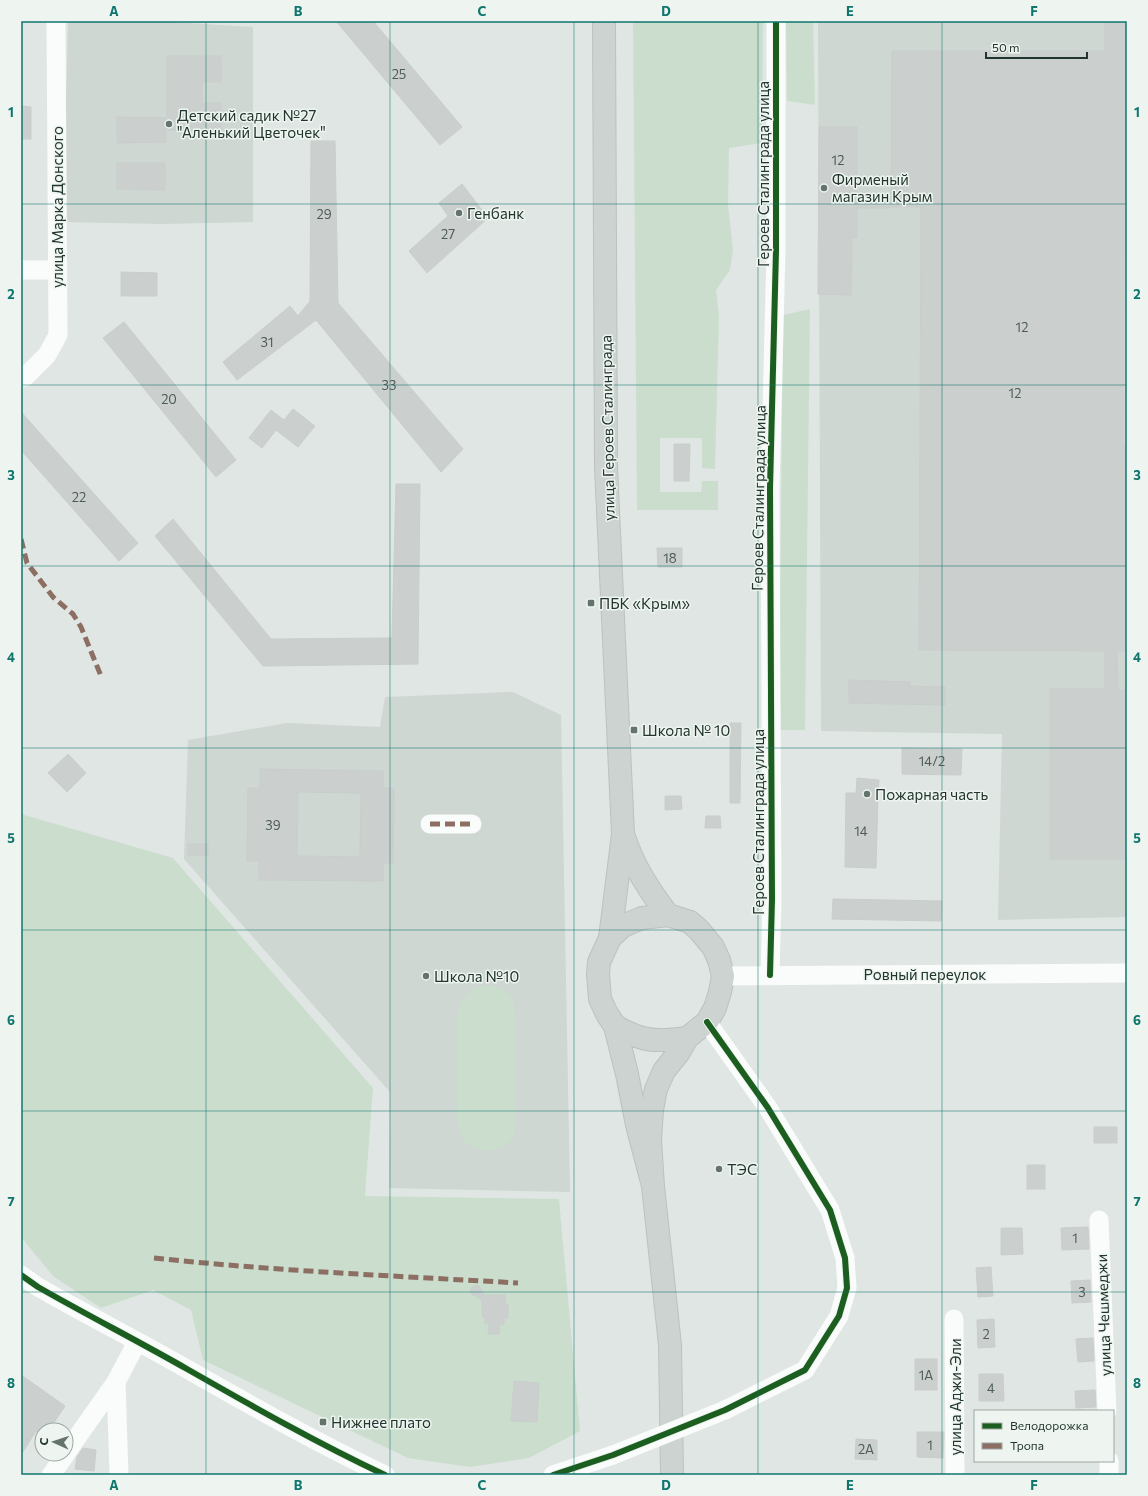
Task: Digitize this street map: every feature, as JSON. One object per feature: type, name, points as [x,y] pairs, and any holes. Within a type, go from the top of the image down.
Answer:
[{"type":"main road","name":"улица Героев Сталинграда","points":[[604,21],[606,467],[623,834],[610,938]]},
{"type":"main road","name":"улица Героев Сталинграда","points":[[623,834],[631,858],[642,879],[668,915]]},
{"type":"main road","points":[[653,1186],[637,1125],[627,1074],[615,1026],[600,999],[598,986],[599,962],[610,938],[623,926],[642,918],[668,915],[690,922],[699,930],[713,947],[719,960],[723,976],[715,1008],[707,1022],[687,1038],[664,1071],[656,1090],[650,1140],[653,1186],[670,1345],[672,1475]]},
{"type":"main road","points":[[615,1026],[631,1035],[645,1040],[664,1041],[687,1038]]},
{"type":"street","name":"улица Марка Донского","points":[[21,377],[25,377],[48,355],[58,335],[56,21]]},
{"type":"street","name":"Героев Сталинграда улица","points":[[770,975],[772,891],[770,488],[776,250],[776,21]]},
{"type":"street","points":[[21,270],[57,270]]},
{"type":"street","points":[[430,824],[472,824]]},
{"type":"street","name":"Ровный переулок","points":[[723,976],[1127,973]]},
{"type":"street","points":[[553,1475],[613,1455],[725,1410],[805,1370],[839,1316],[847,1288],[845,1258],[830,1210],[768,1108],[707,1022]]},
{"type":"street","name":"улица Чешмеджи","points":[[1099,1220],[1107,1410]]},
{"type":"street","points":[[21,1275],[38,1287],[186,1368],[272,1418],[345,1457],[385,1475]]},
{"type":"street","name":"улица Аджи-Эли","points":[[954,1319],[955,1475]]},
{"type":"street","points":[[74,1442],[116,1382],[137,1342]]},
{"type":"street","points":[[116,1382],[119,1475]]},
{"type":"street","points":[[51,1475],[60,1462]]},
{"type":"street","points":[[1109,1462],[1109,1475]]},
{"type":"shaded area","points":[[68,21],[155,21],[253,27],[253,222],[162,224],[63,222]]},
{"type":"shaded area","points":[[818,21],[1127,21],[1127,917],[998,920],[1002,734],[821,731]]},
{"type":"shaded area","name":"Школа №10","points":[[513,692],[561,715],[570,1192],[389,1188],[390,1092],[184,859],[188,740],[287,723],[380,727],[385,697]]},
{"type":"green space","points":[[633,21],[763,21],[762,143],[729,148],[728,204],[733,251],[730,270],[716,290],[719,316],[715,469],[702,468],[702,438],[660,438],[660,492],[701,492],[702,481],[718,481],[718,510],[637,510]]},
{"type":"green space","points":[[786,21],[813,21],[815,105],[787,101]]},
{"type":"green space","points":[[810,309],[805,730],[779,730],[783,315]]},
{"type":"green space","points":[[21,814],[173,858],[373,1088],[365,1196],[559,1199],[580,1431],[529,1458],[470,1467],[408,1458],[203,1360],[191,1310],[153,1290],[101,1308],[53,1276],[21,1237]]},
{"type":"green space","points":[[489,985],[507,992],[515,1010],[516,1126],[512,1137],[503,1147],[484,1150],[477,1149],[466,1142],[461,1135],[458,1125],[458,1011],[463,999],[469,992]]},
{"type":"building","points":[[336,21],[373,21],[462,127],[440,145]]},
{"type":"building","points":[[1105,21],[1127,21],[1127,199],[1124,199],[1123,447],[1127,446],[1127,651],[1117,651],[1118,690],[1127,690],[1127,859],[1050,859],[1050,689],[1105,689],[1105,651],[919,650],[921,207],[891,207],[892,51],[1105,51]]},
{"type":"building","name":"Детский садик №27 \"Аленький Цветочек\"","points":[[167,56],[221,56],[221,82],[202,82],[202,103],[221,103],[221,131],[166,130],[166,142],[117,143],[117,117],[167,118]]},
{"type":"building","points":[[21,106],[31,107],[31,139],[21,139]]},
{"type":"building","points":[[819,127],[857,127],[857,197],[890,197],[890,208],[857,208],[857,238],[852,238],[851,295],[818,294]]},
{"type":"building","points":[[311,141],[335,141],[338,303],[463,449],[441,472],[316,320],[237,380],[223,362],[290,306],[298,316],[310,301]]},
{"type":"building","points":[[117,163],[165,163],[165,190],[117,189]]},
{"type":"building","points":[[462,184],[488,218],[427,273],[409,251],[448,216],[439,203]]},
{"type":"building","points":[[121,272],[157,273],[157,296],[121,296]]},
{"type":"building","points":[[124,322],[236,460],[216,477],[103,338]]},
{"type":"building","points":[[293,409],[315,426],[298,447],[276,430],[262,448],[249,438],[271,410],[284,420]]},
{"type":"building","points":[[21,412],[138,543],[119,561],[21,450]]},
{"type":"building","points":[[674,444],[690,444],[689,481],[674,481]]},
{"type":"building","points":[[396,484],[420,484],[418,664],[263,666],[155,536],[173,519],[271,639],[392,638]]},
{"type":"building","points":[[657,548],[682,548],[682,567],[658,567]]},
{"type":"building","points":[[849,680],[910,682],[910,686],[945,687],[945,705],[849,703]]},
{"type":"building","points":[[730,723],[741,723],[740,803],[730,803]]},
{"type":"building","points":[[902,748],[962,749],[961,775],[902,774]]},
{"type":"building","points":[[68,754],[86,773],[67,792],[48,773]]},
{"type":"building","points":[[260,769],[383,771],[383,788],[394,788],[393,863],[383,863],[383,881],[259,880],[259,861],[247,861],[248,788],[260,788]],"holes":[[[298,792],[361,793],[360,857],[297,856]]]},
{"type":"building","points":[[857,778],[879,780],[876,868],[845,867],[846,793],[856,793]]},
{"type":"building","points":[[665,796],[681,796],[682,809],[665,810]]},
{"type":"building","points":[[706,816],[720,816],[721,828],[705,828]]},
{"type":"building","points":[[188,844],[208,844],[208,855],[188,855]]},
{"type":"building","points":[[833,899],[942,901],[941,921],[832,919]]},
{"type":"building","points":[[1094,1127],[1117,1127],[1117,1143],[1094,1143]]},
{"type":"building","points":[[1027,1165],[1045,1165],[1045,1189],[1027,1189]]},
{"type":"building","points":[[1088,1227],[1089,1249],[1062,1250],[1061,1228]]},
{"type":"building","points":[[1001,1228],[1022,1228],[1023,1254],[1001,1255]]},
{"type":"building","points":[[991,1267],[993,1296],[978,1297],[976,1268]]},
{"type":"building","points":[[1090,1280],[1091,1302],[1072,1303],[1071,1281]]},
{"type":"building","points":[[477,1285],[480,1287],[484,1295],[505,1295],[505,1304],[508,1304],[508,1318],[504,1318],[504,1324],[500,1324],[499,1334],[488,1334],[489,1323],[485,1323],[485,1317],[482,1317],[482,1300],[470,1291],[471,1288]]},
{"type":"building","points":[[994,1319],[995,1347],[978,1348],[977,1320]]},
{"type":"building","points":[[1093,1338],[1094,1361],[1078,1362],[1076,1339]]},
{"type":"building","points":[[915,1359],[937,1359],[937,1390],[915,1390]]},
{"type":"building","points":[[979,1374],[1003,1374],[1004,1401],[979,1401]]},
{"type":"building","points":[[21,1375],[65,1406],[54,1422],[34,1422],[34,1434],[21,1455]]},
{"type":"building","points":[[514,1381],[539,1383],[537,1422],[511,1421]]},
{"type":"building","points":[[1095,1390],[1096,1407],[1076,1408],[1075,1391]]},
{"type":"building","points":[[917,1432],[944,1432],[943,1458],[917,1457]]},
{"type":"building","points":[[856,1439],[877,1440],[877,1460],[855,1459]]},
{"type":"building","points":[[83,1448],[96,1450],[94,1471],[75,1469],[77,1457]]},
{"type":"marked path","points":[[21,539],[27,563],[53,597],[73,614],[81,627],[101,676]]},
{"type":"marked path","points":[[430,824],[472,824]]},
{"type":"marked path","points":[[154,1258],[290,1270],[518,1283]]},
{"type":"cycle path","points":[[770,975],[772,899],[770,488],[776,250],[776,21]]},
{"type":"cycle path","points":[[553,1475],[613,1455],[725,1410],[805,1370],[839,1316],[847,1288],[845,1258],[830,1210],[768,1108],[707,1022]]},
{"type":"cycle path","points":[[21,1275],[38,1287],[75,1308],[285,1424],[385,1475]]},
{"type":"place","name":"Детский садик №27 \"Аленький Цветочек\"","points":[[169,124]]},
{"type":"place","name":"Фирменый магазин Крым","points":[[824,188]]},
{"type":"place","name":"Генбанк","points":[[459,213]]},
{"type":"place","name":"ПБК «Крым»","points":[[591,603]]},
{"type":"place","name":"Школа № 10","points":[[634,730]]},
{"type":"place","name":"Пожарная часть","points":[[867,794]]},
{"type":"place","name":"Школа №10","points":[[426,976]]},
{"type":"place","name":"ТЭС","points":[[719,1169]]},
{"type":"place","name":"Нижнее плато","points":[[323,1422]]}]
